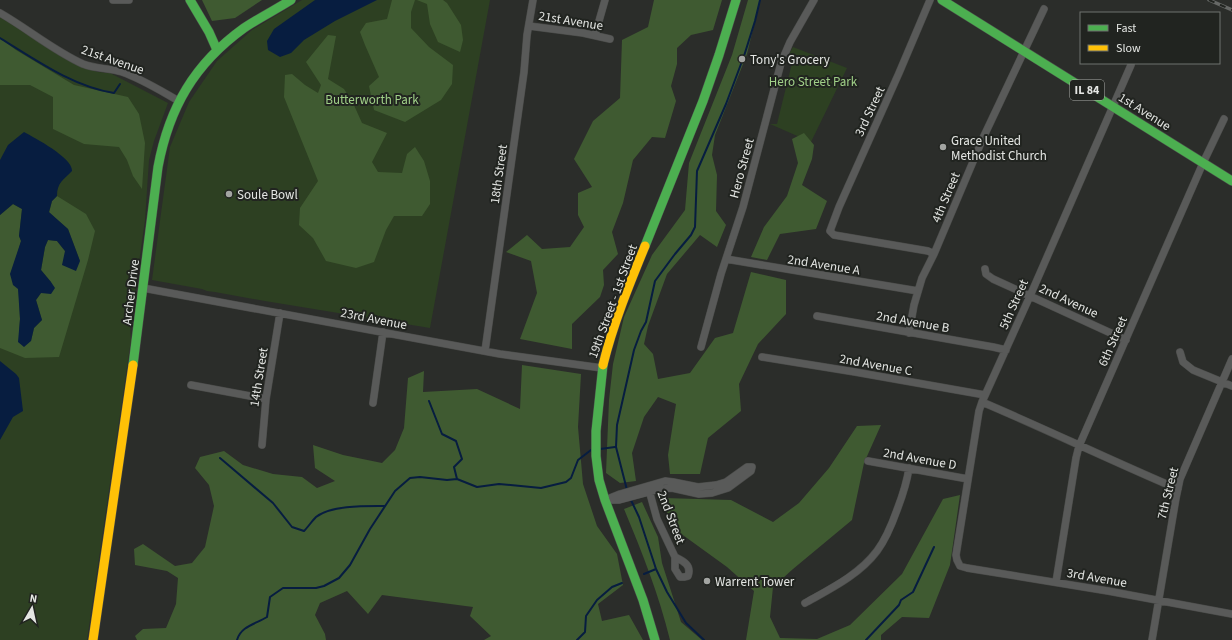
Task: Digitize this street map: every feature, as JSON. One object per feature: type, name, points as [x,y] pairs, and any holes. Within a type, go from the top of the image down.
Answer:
[{"type":"main road","points":[[190,0],[209,32],[217,50]]},
{"type":"main road","name":"Archer Drive","points":[[93,640],[138,332],[158,157],[167,126],[179,101],[204,64],[217,50],[244,28],[291,0]]},
{"type":"main road","name":"19th Street - 1st Street","points":[[655,640],[644,600],[605,500],[599,480],[596,426],[602,368],[618,314],[703,101],[736,0]]},
{"type":"main road","name":"1st Avenue","points":[[942,0],[1232,181]]},
{"type":"street","points":[[113,0],[129,0]]},
{"type":"street","name":"18th Street","points":[[485,351],[533,0]]},
{"type":"street","points":[[595,35],[605,0]]},
{"type":"street","name":"Hero Street","points":[[701,347],[710,310],[743,207],[780,63],[814,0]]},
{"type":"street","name":"3rd Street","points":[[930,0],[839,207],[830,232],[834,234],[928,251],[934,254]]},
{"type":"street","name":"4th Street","points":[[909,333],[922,278],[934,254],[983,138],[1044,9]]},
{"type":"street","name":"21st Avenue","points":[[0,13],[44,42],[83,63],[94,67],[121,72],[155,87],[179,101]]},
{"type":"street","name":"21st Avenue","points":[[529,26],[595,35],[610,39]]},
{"type":"street","name":"5th Street","points":[[958,563],[956,556],[979,411],[982,402],[1131,65]]},
{"type":"street","name":"6th Street","points":[[1056,582],[1078,446],[1203,163],[1224,119]]},
{"type":"street","name":"2nd Avenue A","points":[[726,259],[918,291]]},
{"type":"street","name":"2nd Avenue","points":[[985,269],[986,274],[993,279],[1126,340]]},
{"type":"street","name":"23rd Avenue","points":[[143,288],[485,351],[602,368]]},
{"type":"street","name":"14th Street","points":[[262,445],[266,399],[280,313]]},
{"type":"street","name":"2nd Avenue B","points":[[817,316],[1006,350]]},
{"type":"street","points":[[373,403],[383,332]]},
{"type":"street","points":[[1180,352],[1183,362],[1193,370],[1232,386]]},
{"type":"street","name":"2nd Avenue C","points":[[762,357],[985,395]]},
{"type":"street","name":"7th Street","points":[[1152,640],[1180,479],[1232,359]]},
{"type":"street","points":[[192,385],[266,399]]},
{"type":"street","points":[[982,402],[1078,446],[1178,489]]},
{"type":"street","name":"2nd Avenue D","points":[[868,461],[968,479]]},
{"type":"street","points":[[605,500],[620,494],[649,489],[672,488],[699,494],[712,493],[728,488],[751,472],[752,467],[747,467],[726,482],[710,486],[698,487],[665,481],[649,489]]},
{"type":"street","points":[[805,603],[840,584],[857,571],[876,552],[891,527],[900,501],[908,468]]},
{"type":"street","name":"2nd Street","points":[[649,489],[657,519],[675,557]]},
{"type":"street","name":"3rd Avenue","points":[[958,563],[960,566],[967,568],[1056,582],[1232,614]]},
{"type":"green space","points":[[202,0],[262,0],[235,18],[212,21]]},
{"type":"green space","name":"Butterworth Park","points":[[302,0],[490,0],[430,328],[207,291],[152,280],[170,147],[189,102],[217,61],[252,30]]},
{"type":"green space","points":[[392,0],[415,0],[411,12],[411,28],[429,47],[453,65],[452,84],[441,100],[405,122],[374,110],[369,86],[379,77],[360,32],[366,23],[387,19]]},
{"type":"green space","points":[[417,0],[443,0],[447,3],[461,25],[463,40],[460,52],[438,42],[430,24],[427,4]]},
{"type":"green space","points":[[654,0],[722,0],[713,30],[691,35],[677,48],[677,64],[671,86],[676,101],[665,138],[652,137],[633,160],[623,203],[612,232],[618,254],[603,270],[604,285],[600,297],[572,324],[572,349],[520,339],[537,293],[531,261],[506,252],[527,235],[542,249],[570,247],[584,227],[578,215],[578,193],[592,187],[574,159],[593,121],[620,98],[622,40],[648,27]]},
{"type":"green space","points":[[748,0],[760,0],[747,54],[715,135],[712,155],[717,175],[716,211],[726,225],[717,247],[700,235],[667,274],[648,326],[644,344],[653,354],[658,379],[690,373],[715,338],[733,333],[751,272],[786,280],[786,314],[758,344],[739,384],[741,411],[708,438],[700,474],[670,474],[668,455],[676,404],[658,397],[644,417],[632,453],[636,481],[620,483],[606,473],[609,400],[613,364],[624,317],[652,255],[685,210],[689,163],[732,55]]},
{"type":"green space","points":[[0,17],[86,68],[98,72],[110,73],[168,103],[154,141],[149,160],[145,220],[130,326],[131,340],[87,640],[0,640]]},
{"type":"green space","points":[[328,35],[336,36],[328,79],[344,89],[353,103],[362,123],[387,133],[372,162],[378,172],[402,173],[407,154],[415,147],[424,161],[430,181],[430,204],[422,216],[394,216],[386,230],[374,262],[356,268],[326,261],[313,238],[299,225],[300,208],[318,181],[284,97],[285,75],[292,74],[305,85],[318,93],[321,85],[306,62]]},
{"type":"green space","points":[[0,38],[16,50],[74,85],[128,97],[139,114],[145,143],[142,189],[133,176],[127,160],[119,147],[84,144],[53,129],[53,97],[30,85],[0,85]]},
{"type":"green space","name":"Hero Street Park","points":[[793,47],[847,68],[811,142],[770,124],[777,124],[792,63],[786,60]]},
{"type":"green space","points":[[804,133],[814,145],[812,159],[802,185],[827,201],[816,229],[780,234],[767,260],[751,257],[764,227],[787,196],[798,163],[792,139]]},
{"type":"green space","points":[[57,196],[86,214],[95,231],[88,260],[59,357],[25,358],[0,348],[0,215],[13,204],[22,209],[19,236],[21,241],[17,255],[20,319],[19,331],[31,341],[34,328],[42,320],[36,300],[51,282],[41,270],[45,247],[48,240],[57,241],[65,251],[80,261],[68,229],[49,213],[52,201]]},
{"type":"green space","points":[[522,365],[581,374],[578,427],[583,484],[597,526],[617,554],[623,585],[598,604],[602,621],[629,615],[643,640],[484,640],[491,636],[470,616],[473,607],[382,595],[368,614],[347,591],[320,603],[315,615],[325,634],[326,640],[137,640],[135,636],[143,629],[166,628],[176,604],[178,578],[167,571],[135,565],[134,549],[143,544],[175,566],[192,563],[205,547],[214,506],[209,485],[195,468],[200,457],[224,451],[243,465],[273,474],[302,477],[317,488],[335,481],[315,468],[313,445],[343,455],[382,463],[395,450],[404,428],[408,378],[424,371],[423,392],[477,389],[520,409]]},
{"type":"green space","points":[[881,425],[864,463],[852,520],[773,587],[770,617],[780,638],[817,639],[850,625],[902,574],[943,499],[960,495],[950,565],[929,618],[902,617],[881,635],[881,640],[746,640],[754,591],[727,567],[669,525],[664,498],[731,500],[773,522],[799,503],[829,468],[857,426]]},
{"type":"green space","points":[[642,502],[658,537],[662,563],[681,622],[702,640],[670,640],[650,574],[624,509]]},
{"type":"water","points":[[315,0],[377,0],[335,21],[304,40],[291,53],[280,57],[268,50],[267,41],[274,29]]},
{"type":"water","points":[[24,132],[52,149],[71,166],[72,171],[59,185],[57,196],[52,201],[49,212],[68,229],[80,261],[76,271],[62,265],[65,251],[57,241],[48,240],[45,247],[41,270],[55,288],[51,294],[41,293],[36,300],[42,320],[34,328],[31,341],[24,347],[18,342],[20,319],[18,289],[13,285],[10,274],[21,241],[19,236],[22,209],[13,204],[0,215],[0,160],[8,145]]},
{"type":"water","points":[[0,361],[19,378],[23,411],[13,417],[0,440]]},
{"type":"waterway","points":[[627,490],[616,447],[617,425],[634,350],[646,322],[655,281],[691,235],[695,227],[697,171],[726,104],[744,56],[760,0]]},
{"type":"waterway","points":[[0,38],[55,71],[84,85],[114,93],[120,84]]},
{"type":"waterway","points":[[429,401],[442,434],[456,441],[462,459],[454,467],[457,479]]},
{"type":"waterway","points":[[600,449],[615,447]]},
{"type":"waterway","points":[[237,640],[245,628],[267,617],[270,597],[283,588],[316,588],[324,586],[339,578],[350,565],[370,529],[395,491],[410,478],[420,477],[447,480],[457,479],[477,487],[499,484],[541,488],[566,482],[571,478],[578,460],[591,450],[594,450]]},
{"type":"waterway","points":[[220,458],[273,503],[292,527],[304,531],[316,517],[331,510],[349,507],[385,506]]},
{"type":"waterway","points":[[630,498],[639,517],[656,569],[667,592],[686,623],[704,640]]},
{"type":"waterway","points":[[866,640],[899,605],[901,600],[913,592],[934,547]]},
{"type":"waterway","points":[[644,574],[656,569]]},
{"type":"waterway","points":[[577,640],[585,632],[586,616],[597,600],[612,587],[622,583]]},
{"type":"railway","points":[[1209,0],[1232,10]]},
{"type":"traffic: fast","points":[[190,0],[209,32],[217,50]]},
{"type":"traffic: fast","points":[[133,365],[158,167],[169,125],[186,89],[211,57],[226,42],[244,28],[291,0]]},
{"type":"traffic: fast","points":[[645,246],[703,101],[736,0]]},
{"type":"traffic: fast","points":[[942,0],[1232,181]]},
{"type":"traffic: fast","points":[[603,365],[596,431],[596,456],[599,480],[605,500],[643,600],[655,640]]},
{"type":"traffic: slow","points":[[603,365],[616,320],[645,246]]},
{"type":"traffic: slow","points":[[93,640],[133,365]]},
{"type":"place","name":"Tony's Grocery","points":[[742,59]]},
{"type":"place","name":"Grace United Methodist Church","points":[[943,147]]},
{"type":"place","name":"Soule Bowl","points":[[229,194]]},
{"type":"place","name":"Warrent Tower","points":[[707,581]]}]
